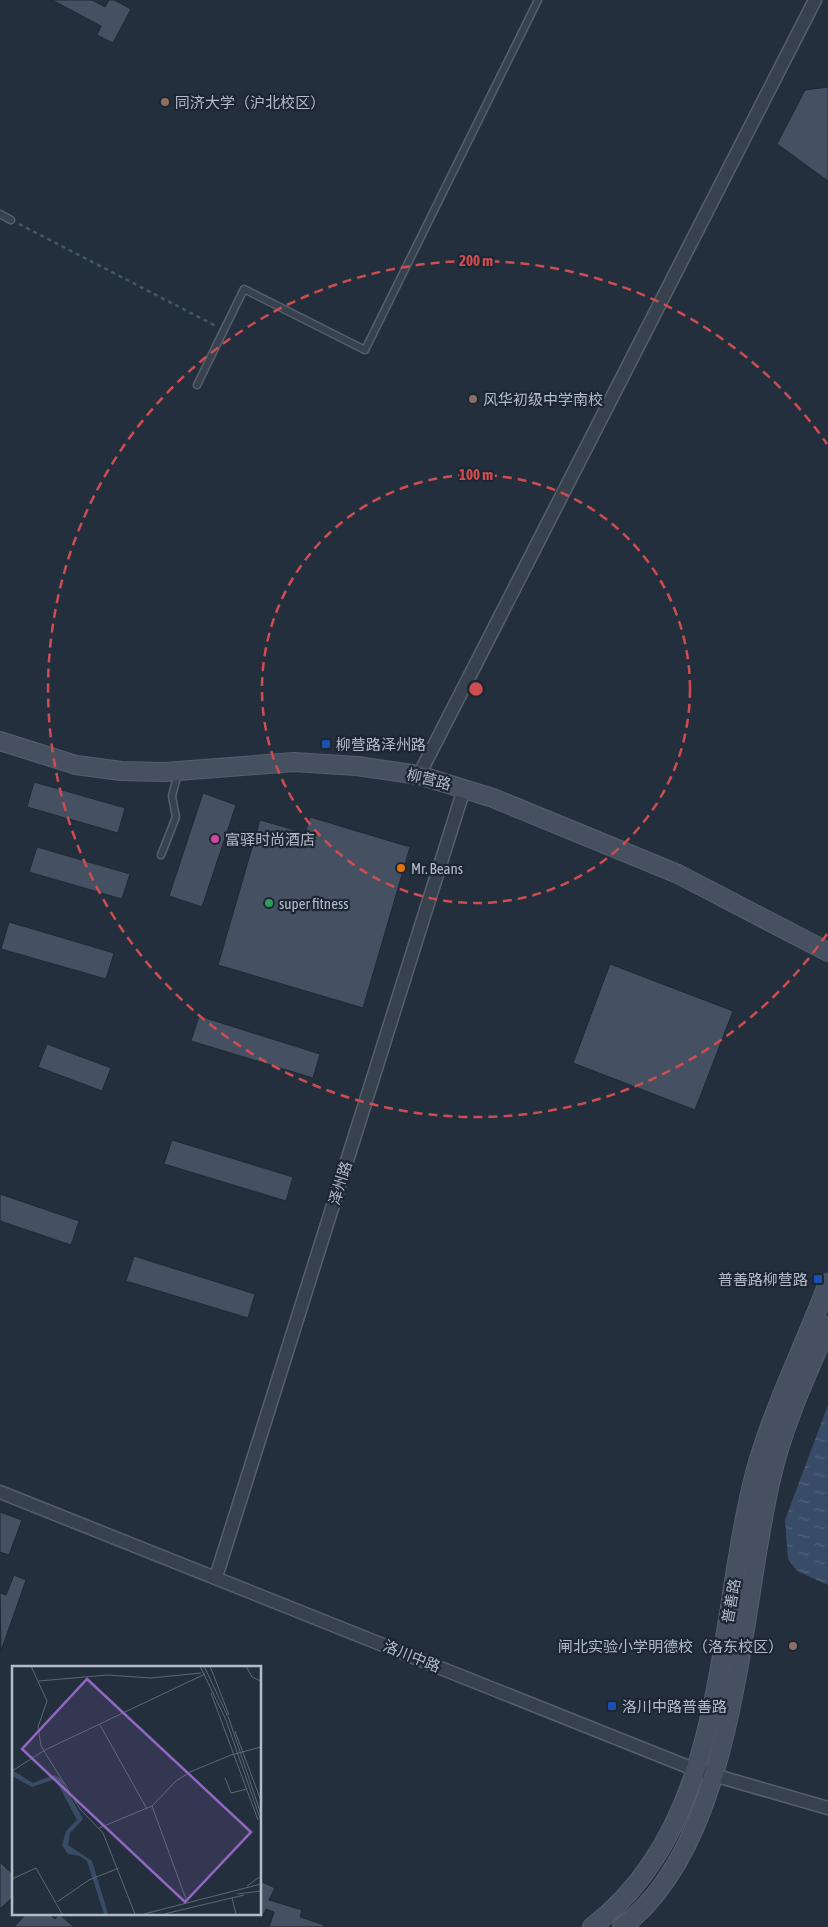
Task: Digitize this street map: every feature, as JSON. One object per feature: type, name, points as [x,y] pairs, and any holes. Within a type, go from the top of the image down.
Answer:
[{"type":"main road","name":"柳营路","points":[[0,741],[76,765],[121,771],[178,771],[302,763],[364,767],[419,775],[464,788],[510,805],[678,874],[828,952]]},
{"type":"main road","name":"普善路","points":[[592,1927],[613,1911],[638,1883],[658,1853],[676,1819],[696,1770],[714,1696],[755,1474],[783,1391],[828,1284]]},
{"type":"main road","name":"普善路","points":[[622,1927],[653,1896],[675,1865],[695,1828],[714,1776],[731,1700],[771,1478],[797,1398],[828,1326]]},
{"type":"street","points":[[419,775],[815,0]]},
{"type":"street","name":"泽州路","points":[[216,1577],[464,788]]},
{"type":"street","name":"洛川中路","points":[[0,1492],[696,1770],[828,1808]]},
{"type":"lane","points":[[197,384],[244,289],[365,350],[538,0]]},
{"type":"lane","points":[[0,214],[11,220]]},
{"type":"lane","points":[[161,855],[176,817],[172,796],[178,771]]},
{"type":"path","points":[[11,220],[224,330]]},
{"type":"water","points":[[828,1405],[828,1585],[797,1571],[788,1559],[785,1520]]},
{"type":"building","points":[[52,0],[92,0],[105,7],[109,0],[114,0],[131,9],[113,43],[97,35],[101,26]]},
{"type":"building","points":[[828,87],[828,181],[777,144],[805,90]]},
{"type":"building","points":[[34,782],[125,808],[118,833],[27,807]]},
{"type":"building","points":[[203,793],[236,805],[202,907],[169,896]]},
{"type":"building","points":[[310,817],[410,847],[363,1008],[218,965],[260,820],[305,833]]},
{"type":"building","points":[[37,847],[130,874],[122,899],[29,872]]},
{"type":"building","points":[[9,922],[114,953],[106,979],[1,949]]},
{"type":"building","points":[[610,964],[733,1011],[695,1110],[573,1063]]},
{"type":"building","points":[[199,1016],[320,1054],[313,1078],[191,1041]]},
{"type":"building","points":[[47,1044],[111,1068],[102,1091],[38,1067]]},
{"type":"building","points":[[172,1140],[293,1177],[286,1201],[164,1164]]},
{"type":"building","points":[[0,1194],[79,1221],[71,1245],[0,1221]]},
{"type":"building","points":[[134,1256],[255,1294],[248,1318],[126,1281]]},
{"type":"building","points":[[0,1512],[22,1520],[9,1555],[0,1552]]},
{"type":"building","points":[[14,1575],[26,1580],[1,1651],[0,1593],[6,1595]]},
{"type":"building","points":[[0,1862],[12,1874],[12,1898],[0,1909]]},
{"type":"building","points":[[261,1881],[275,1888],[269,1900],[302,1910],[300,1917],[324,1925],[324,1927],[269,1927],[274,1912],[266,1909],[260,1922]]},
{"type":"building","points":[[26,1914],[49,1914],[55,1919],[59,1914],[74,1927],[14,1927]]},
{"type":"place","name":"同济大学（沪北校区）","points":[[165,102]]},
{"type":"place","name":"风华初级中学南校","points":[[473,399]]},
{"type":"place","name":"柳营路泽州路","points":[[326,744]]},
{"type":"place","name":"富驿时尚酒店","points":[[215,839]]},
{"type":"place","name":"Mr. Beans","points":[[401,868]]},
{"type":"place","name":"super fitness","points":[[269,903]]},
{"type":"place","name":"普善路柳营路","points":[[818,1279]]},
{"type":"place","name":"闸北实验小学明德校（洛东校区）","points":[[793,1646]]},
{"type":"place","name":"洛川中路普善路","points":[[612,1706]]}]
